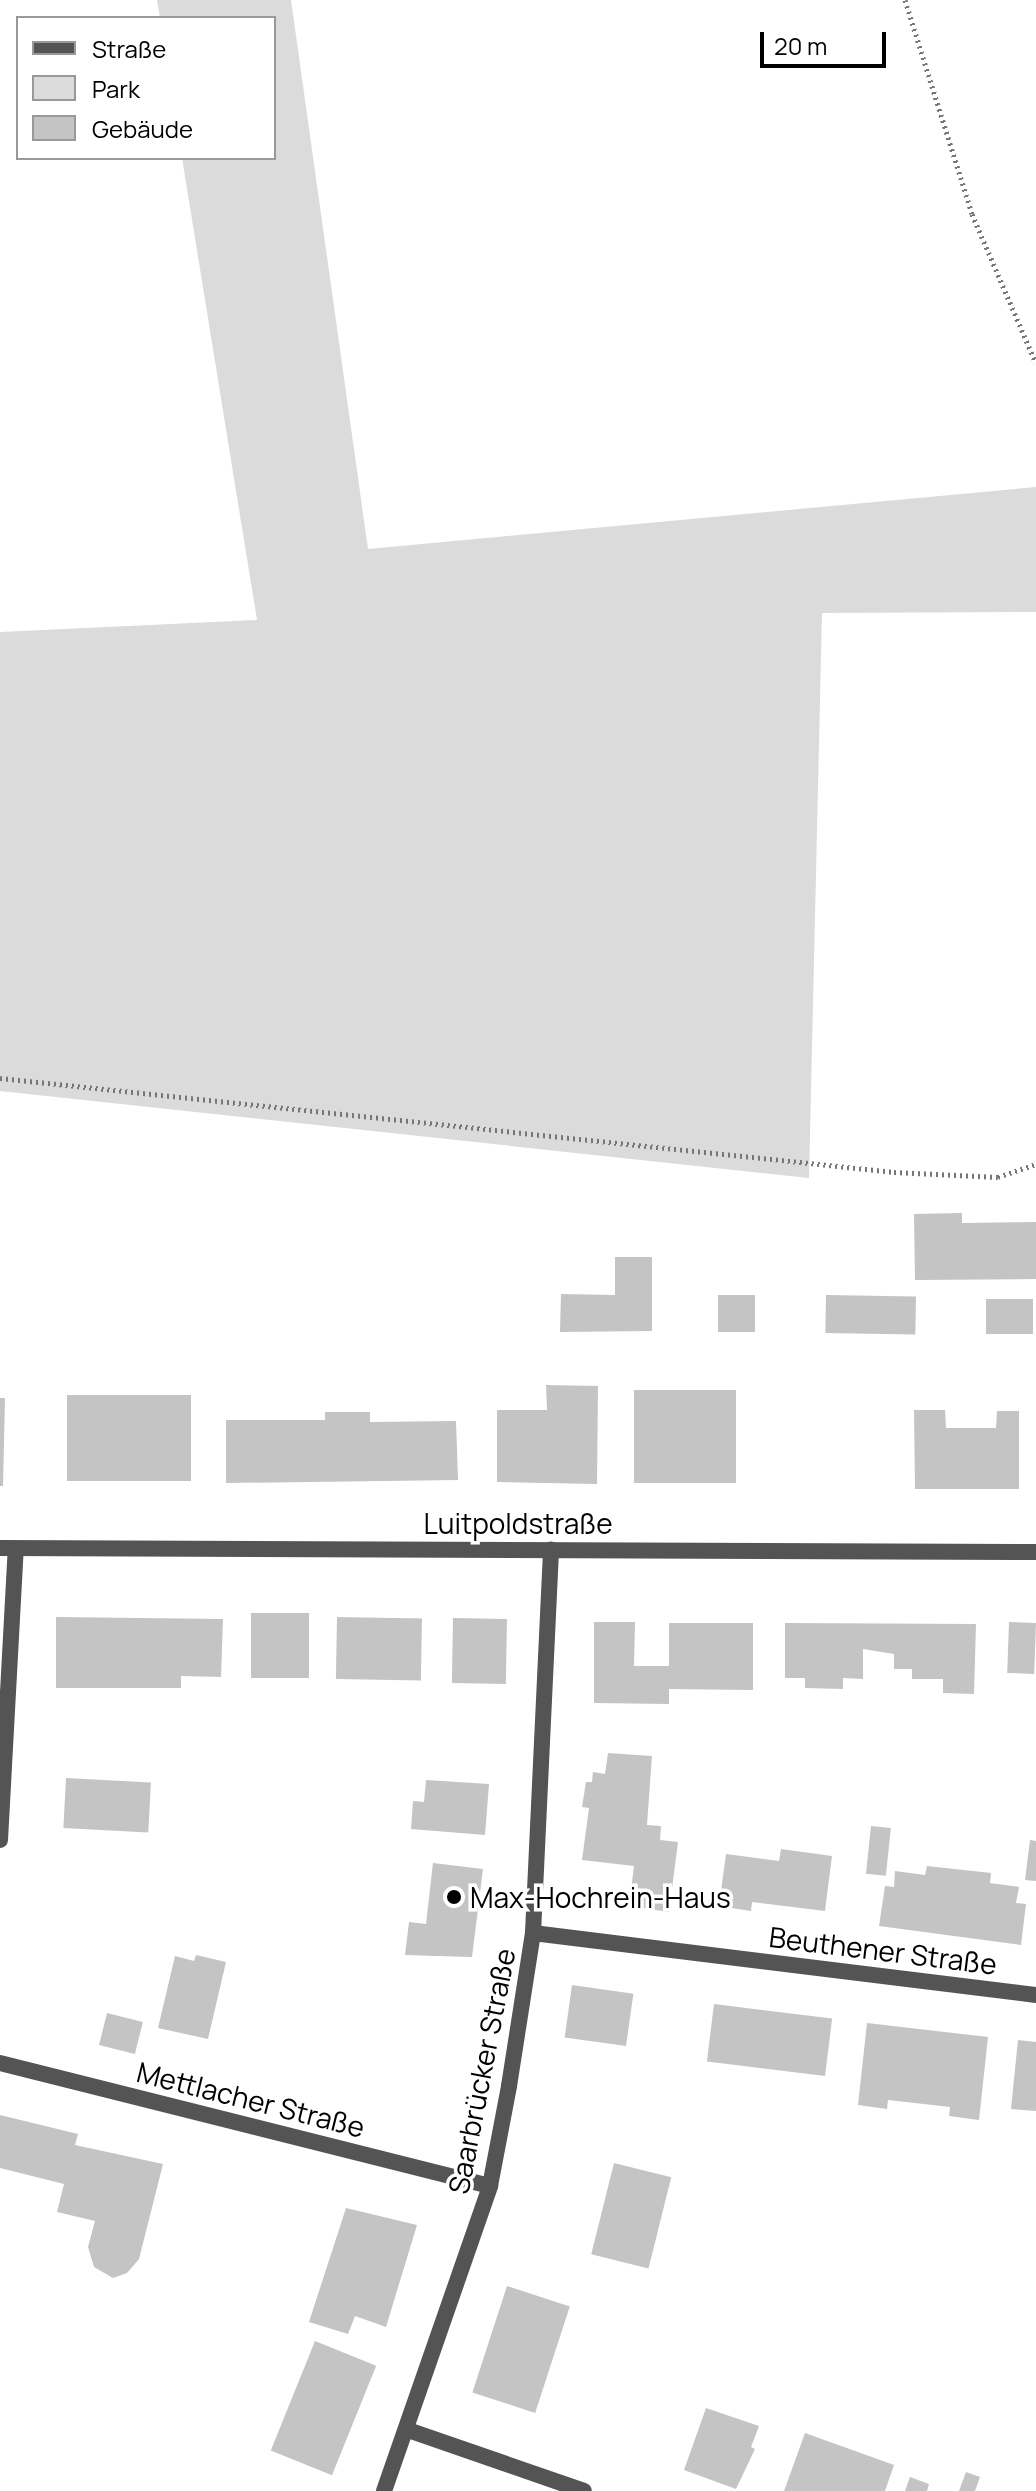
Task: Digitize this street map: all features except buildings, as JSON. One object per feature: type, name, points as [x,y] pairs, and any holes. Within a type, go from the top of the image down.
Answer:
[{"type":"street","name":"Luitpoldstraße","points":[[8,1548],[1036,1552]]},
{"type":"street","points":[[0,1840],[8,1548]]},
{"type":"street","name":"Saarbrücker Straße","points":[[384,2491],[408,2430],[490,2186],[533,1933],[551,1549]]},
{"type":"street","name":"Beuthener Straße","points":[[533,1933],[1036,1995]]},
{"type":"street","name":"Mettlacher Straße","points":[[0,2063],[490,2186]]},
{"type":"street","points":[[408,2430],[584,2491]]},
{"type":"path","points":[[905,0],[972,214],[1036,363]]},
{"type":"path","points":[[0,1078],[894,1172],[998,1177],[1036,1164]]},
{"type":"green space","points":[[157,0],[291,0],[368,549],[1036,487],[1036,612],[822,613],[809,1178],[0,1091],[0,632],[257,620],[182,160],[276,160],[276,16],[160,16]]},
{"type":"place","name":"Max-Hochrein-Haus","points":[[454,1897]]}]
